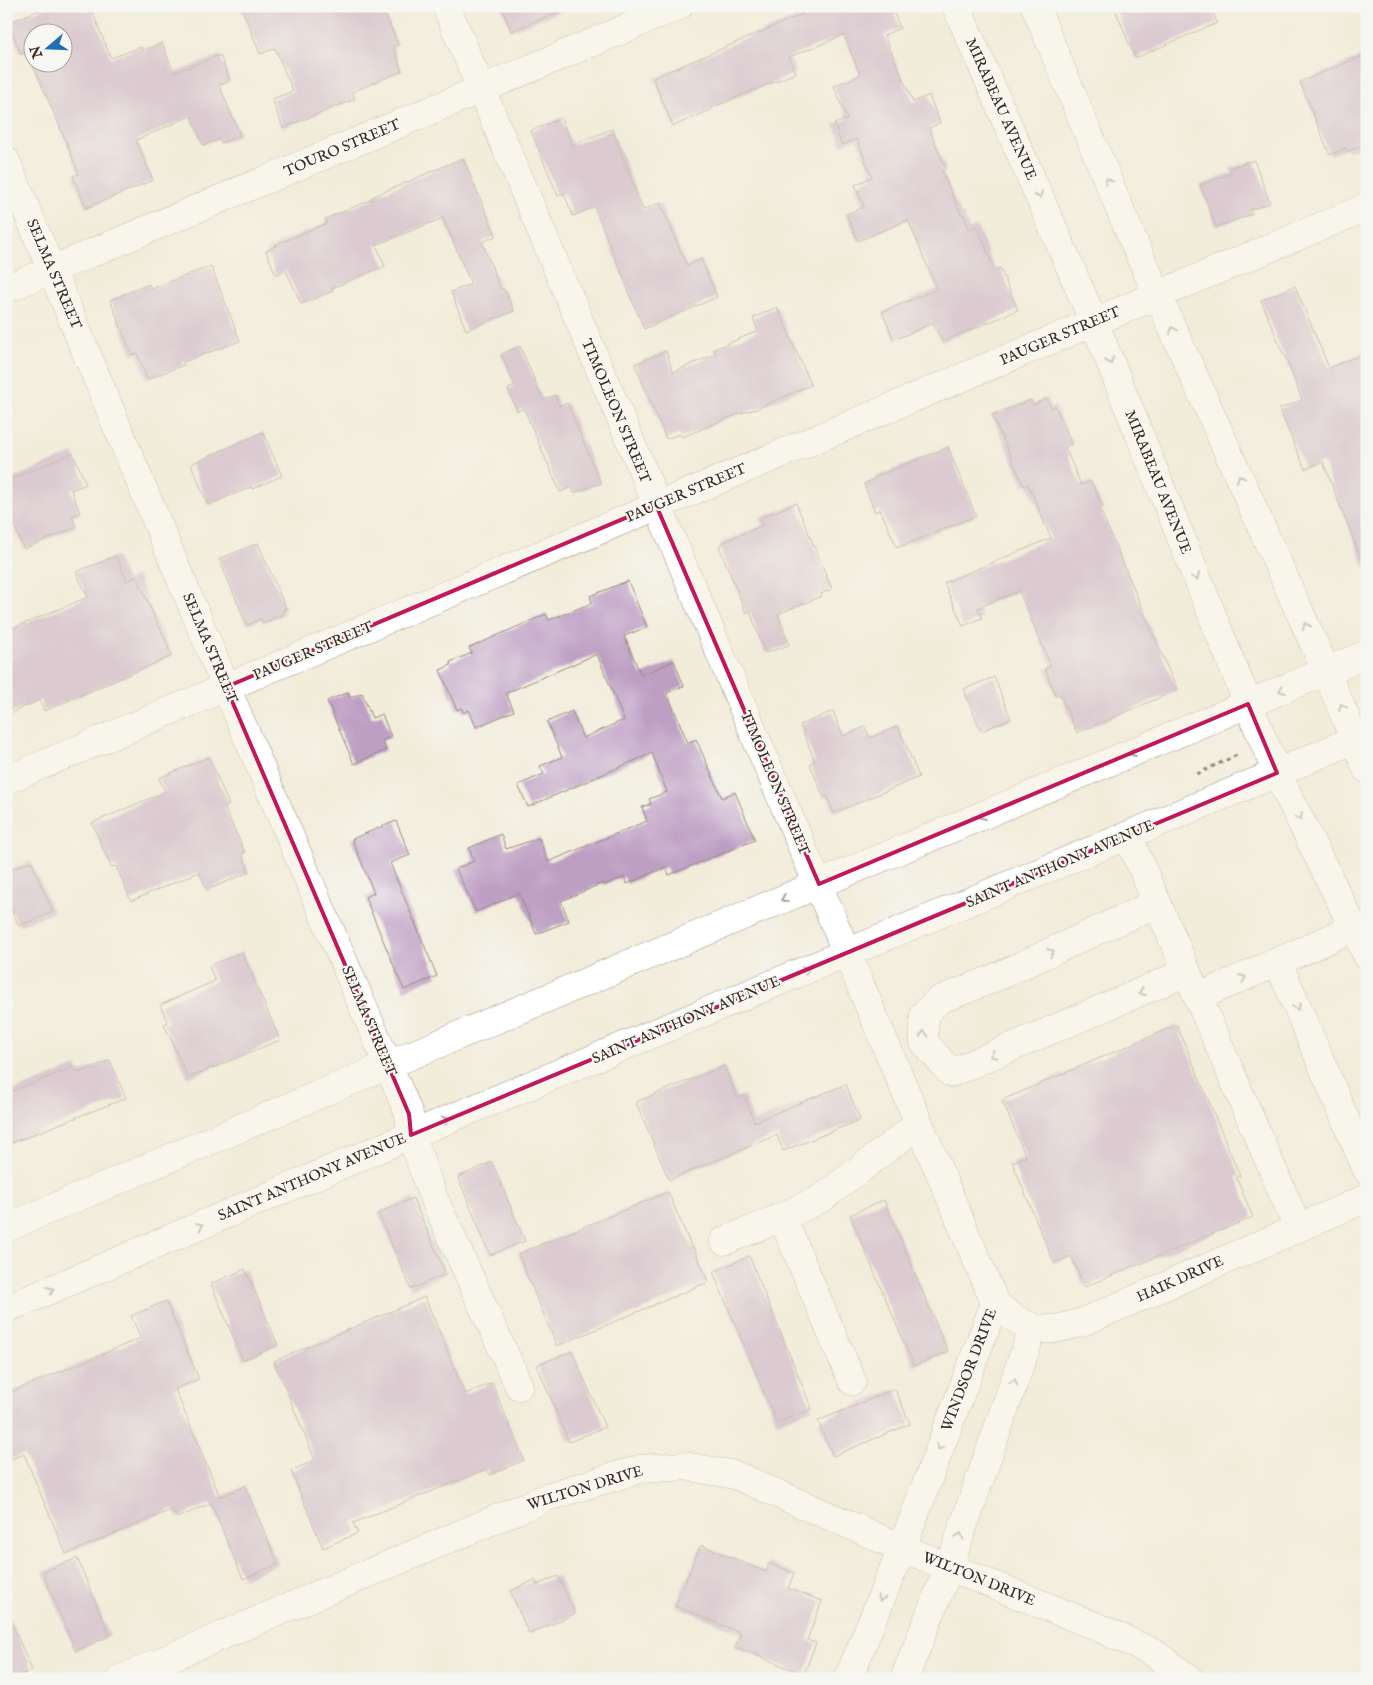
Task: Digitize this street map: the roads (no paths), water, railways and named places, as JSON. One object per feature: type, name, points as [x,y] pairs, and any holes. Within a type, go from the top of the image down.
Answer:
[{"type":"street","name":"TIMOLEON STREET","points":[[446,6],[656,505],[848,952]]},
{"type":"street","name":"TOURO STREET","points":[[6,289],[678,6]]},
{"type":"street","name":"MIRABEAU AVENUE","points":[[956,6],[1094,322],[1277,773],[1367,955]]},
{"type":"street","points":[[1035,6],[1157,295],[1326,671],[1361,737],[1367,768]]},
{"type":"street","name":"SELMA STREET","points":[[6,162],[226,687],[409,1114],[411,1135],[432,1194],[519,1386]]},
{"type":"street","name":"PAUGER STREET","points":[[6,780],[1367,206]]},
{"type":"street","points":[[6,1228],[388,1065],[1367,654]]},
{"type":"street","name":"SAINT ANTHONY AVENUE","points":[[6,1309],[411,1135],[1361,737]]},
{"type":"street","points":[[1128,836],[1298,1228]]},
{"type":"street","points":[[1157,903],[990,980],[939,1000],[924,1014],[924,1042],[951,1073],[1187,972]]},
{"type":"street","points":[[1198,997],[1354,928]]},
{"type":"street","name":"WINDSOR DRIVE","points":[[848,952],[995,1303],[902,1548],[848,1679]]},
{"type":"street","points":[[1278,962],[1367,1170]]},
{"type":"street","points":[[724,1241],[822,1198],[919,1124]]},
{"type":"street","name":"HAIK DRIVE","points":[[995,1303],[1006,1313],[1033,1328],[1052,1330],[1083,1322],[1367,1198]]},
{"type":"street","points":[[782,1217],[852,1381]]},
{"type":"street","points":[[904,1679],[950,1567],[1033,1328]]},
{"type":"street","name":"WILTON DRIVE","points":[[120,1679],[550,1496],[640,1469],[686,1466],[735,1475],[902,1548],[1095,1626],[1154,1653],[1189,1679]]}]
